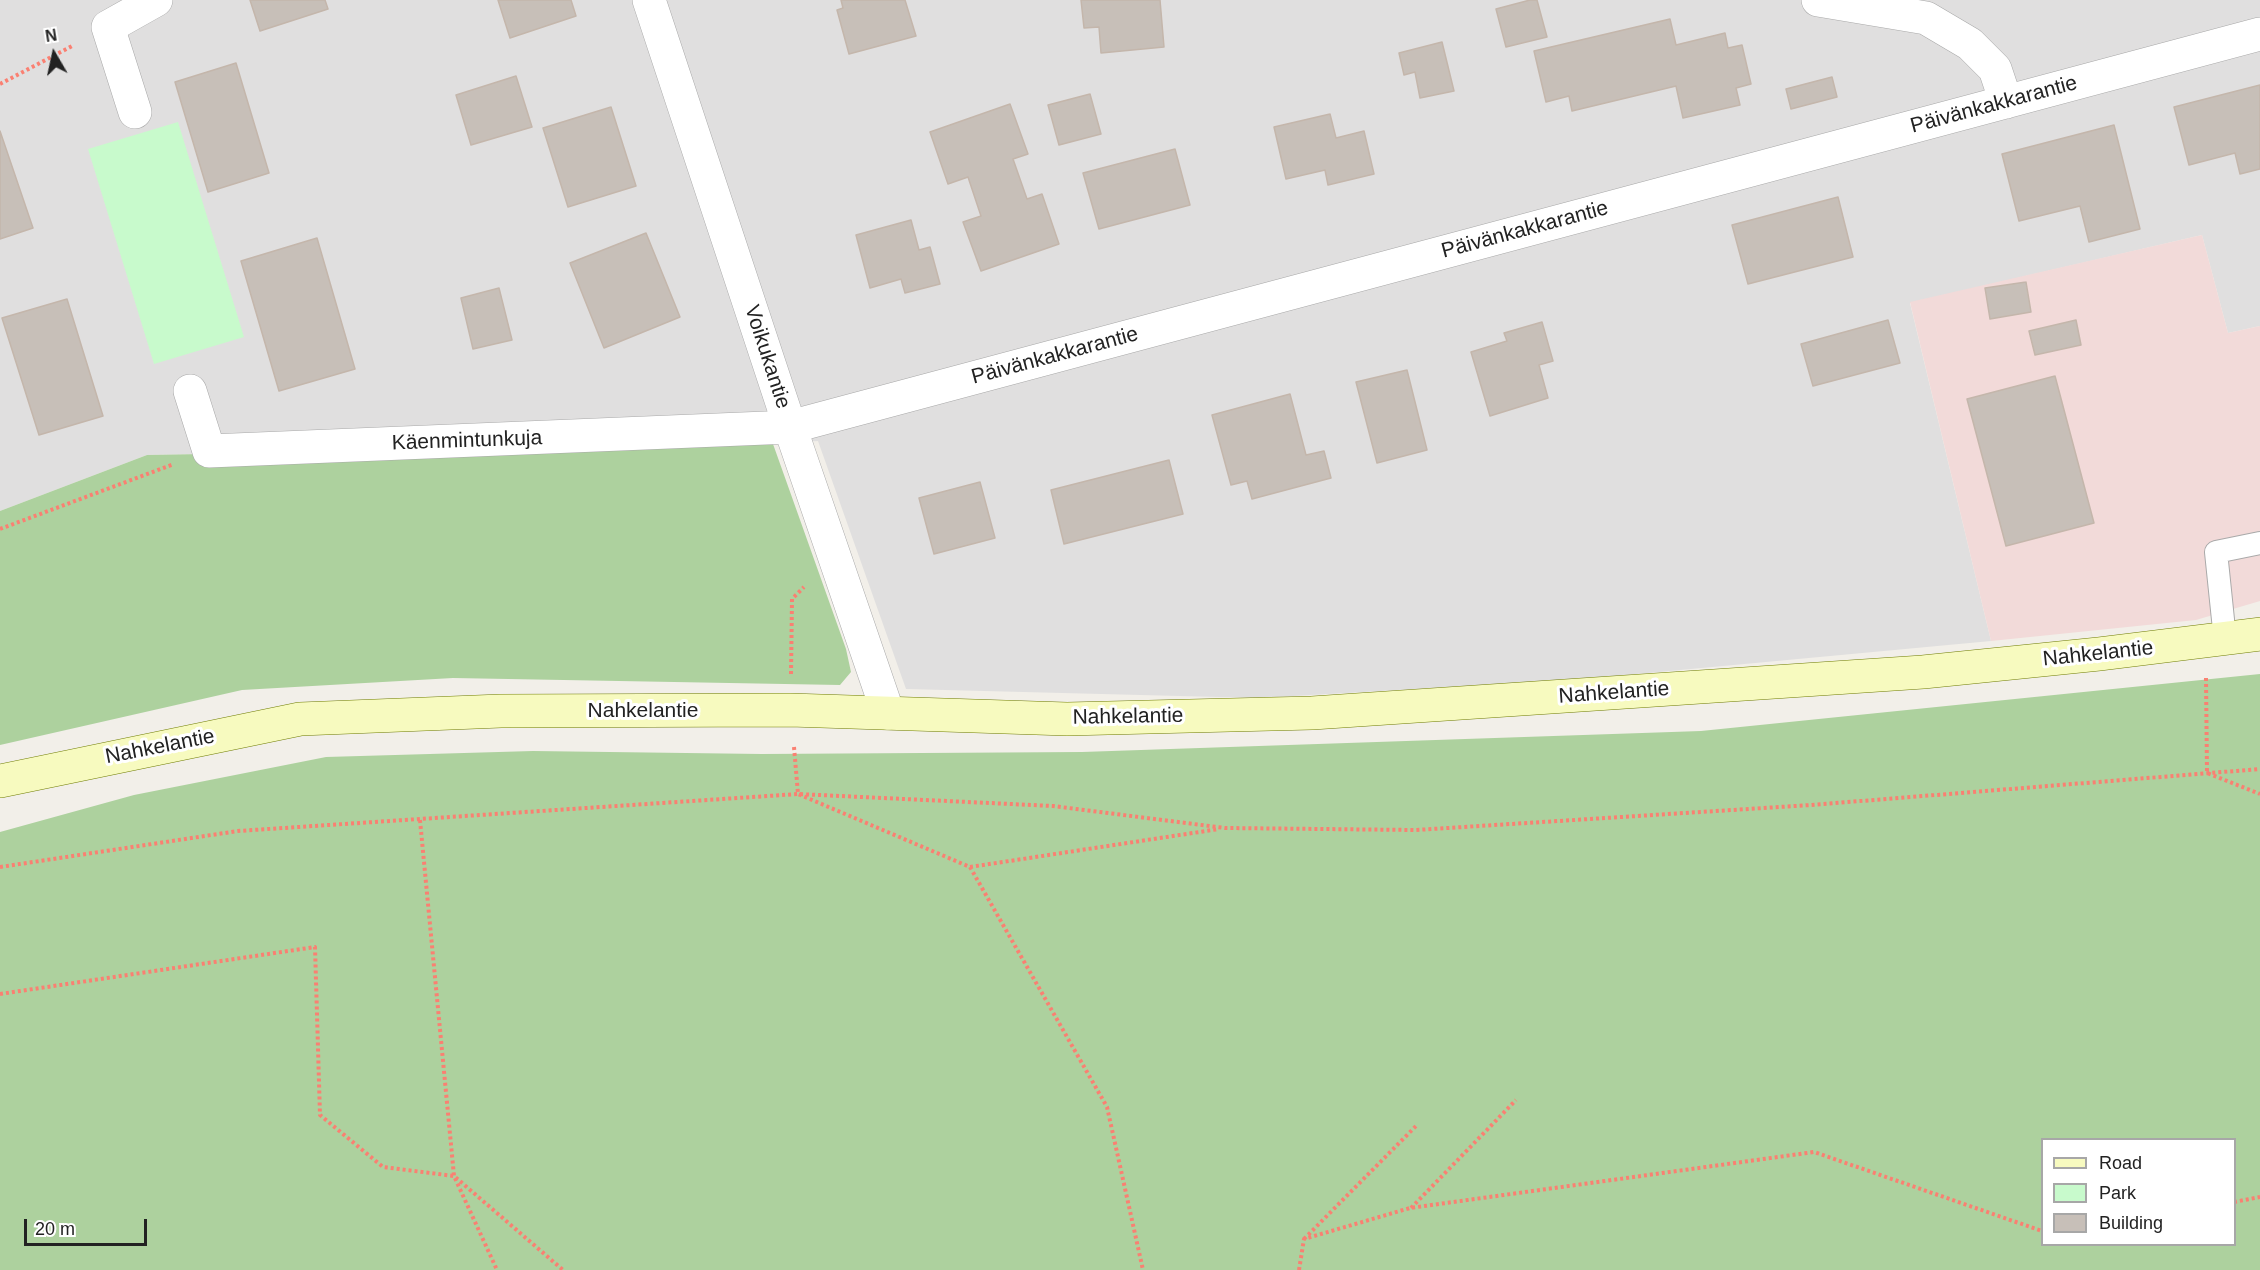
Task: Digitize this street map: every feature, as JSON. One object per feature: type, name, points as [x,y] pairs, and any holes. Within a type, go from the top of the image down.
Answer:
[{"type":"main road","name":"Nahkelantie","points":[[0,781],[300,719],[501,711],[790,710],[1067,719],[1312,713],[1923,672],[2260,634]]},
{"type":"street","points":[[135,112],[108,27],[156,0]]},
{"type":"street","name":"Voikukantie","points":[[649,0],[790,427],[888,713]]},
{"type":"street","points":[[1818,0],[1926,18],[1970,44],[1995,69],[2006,102]]},
{"type":"street","name":"Päivänkakkarantie","points":[[790,427],[2260,34]]},
{"type":"street","points":[[190,391],[209,451]]},
{"type":"street","name":"Käenmintunkuja","points":[[209,451],[790,427]]},
{"type":"lane","points":[[2215,640],[2216,552],[2260,543]]},
{"type":"path","points":[[0,84],[108,27]]},
{"type":"path","points":[[0,528],[209,451]]},
{"type":"path","points":[[798,794],[790,710],[792,599],[833,555]]},
{"type":"path","points":[[2207,773],[2215,640]]},
{"type":"path","points":[[0,867],[238,831],[798,794],[1053,806],[1225,828],[1416,830],[1811,805],[2260,769]]},
{"type":"path","points":[[2207,773],[2260,794]]},
{"type":"path","points":[[798,794],[970,867],[1225,828]]},
{"type":"path","points":[[420,820],[454,1176],[497,1270]]},
{"type":"path","points":[[970,867],[1107,1107],[1143,1270]]},
{"type":"path","points":[[0,994],[315,947],[320,1115],[383,1167],[454,1176],[563,1270]]},
{"type":"path","points":[[1410,1208],[1516,1100]]},
{"type":"path","points":[[1299,1270],[1304,1239],[1416,1126]]},
{"type":"path","points":[[1304,1239],[1410,1208],[1814,1152],[2041,1230]]},
{"type":"path","points":[[2236,1202],[2260,1197]]},
{"type":"shaded area","points":[[0,0],[2260,0],[2260,326],[2228,333],[2202,235],[1910,303],[1991,641],[1573,680],[1258,698],[906,689],[818,441],[773,444],[147,455],[0,511]]},
{"type":"shaded area","points":[[2202,235],[2228,333],[2260,326],[2260,601],[2196,620],[1991,641],[1910,302]]},
{"type":"green space","points":[[178,122],[244,337],[154,364],[88,149]]},
{"type":"green space","points":[[773,444],[846,649],[851,672],[840,685],[453,678],[242,690],[0,745],[0,511],[147,455]]},
{"type":"green space","points":[[2260,674],[2260,1270],[0,1270],[0,832],[134,795],[326,757],[533,751],[762,754],[1082,752],[1701,731]]},
{"type":"building","points":[[250,0],[325,0],[328,9],[260,31]]},
{"type":"building","points":[[498,0],[571,0],[576,16],[510,38]]},
{"type":"building","points":[[841,0],[905,0],[916,36],[849,54],[837,10],[843,8]]},
{"type":"building","points":[[1081,0],[1160,0],[1164,47],[1101,53],[1099,27],[1084,28]]},
{"type":"building","points":[[1537,0],[1547,37],[1506,47],[1496,9]]},
{"type":"building","points":[[1670,19],[1676,45],[1725,33],[1728,48],[1742,45],[1751,84],[1736,88],[1740,105],[1683,118],[1676,86],[1572,111],[1569,96],[1546,102],[1534,51]]},
{"type":"building","points":[[1442,42],[1454,91],[1420,98],[1415,72],[1404,75],[1399,53]]},
{"type":"building","points":[[236,63],[269,173],[208,192],[175,82]]},
{"type":"building","points":[[516,76],[532,127],[471,145],[456,95]]},
{"type":"building","points":[[1832,77],[1837,97],[1791,109],[1786,89]]},
{"type":"building","points":[[2260,85],[2260,169],[2240,174],[2235,153],[2189,165],[2174,107]]},
{"type":"building","points":[[1090,94],[1101,134],[1059,145],[1048,105]]},
{"type":"building","points":[[1010,104],[1028,154],[1013,159],[1027,199],[1042,194],[1059,244],[981,271],[963,222],[981,216],[968,177],[948,184],[930,132]]},
{"type":"building","points":[[611,107],[636,186],[568,207],[543,128]]},
{"type":"building","points":[[1330,114],[1336,138],[1364,131],[1374,174],[1328,185],[1325,170],[1286,179],[1274,127]]},
{"type":"building","points":[[2114,125],[2140,229],[2089,242],[2080,206],[2019,221],[2002,154]]},
{"type":"building","points":[[0,131],[33,228],[0,239]]},
{"type":"building","points":[[1175,149],[1190,205],[1099,229],[1083,173]]},
{"type":"building","points":[[1838,197],[1853,257],[1748,284],[1732,225]]},
{"type":"building","points":[[911,220],[919,250],[930,247],[940,284],[905,293],[901,279],[870,288],[856,235]]},
{"type":"building","points":[[646,233],[680,317],[604,348],[570,263]]},
{"type":"building","points":[[317,238],[355,369],[279,391],[241,261]]},
{"type":"building","points":[[2026,282],[2031,312],[1990,319],[1985,288]]},
{"type":"building","points":[[499,288],[512,340],[473,349],[461,298]]},
{"type":"building","points":[[67,299],[103,416],[39,435],[2,318]]},
{"type":"building","points":[[1888,320],[1900,363],[1813,386],[1801,344]]},
{"type":"building","points":[[2076,320],[2081,345],[2035,355],[2029,331]]},
{"type":"building","points":[[1542,322],[1553,361],[1539,365],[1548,398],[1490,416],[1471,352],[1507,341],[1504,333]]},
{"type":"building","points":[[1407,370],[1427,450],[1377,463],[1356,382]]},
{"type":"building","points":[[2055,376],[2094,523],[2006,546],[1967,399]]},
{"type":"building","points":[[1290,394],[1306,455],[1324,451],[1331,478],[1252,499],[1247,481],[1231,485],[1212,415]]},
{"type":"building","points":[[1169,460],[1183,514],[1064,544],[1051,490]]},
{"type":"building","points":[[980,482],[995,538],[934,554],[919,498]]}]
